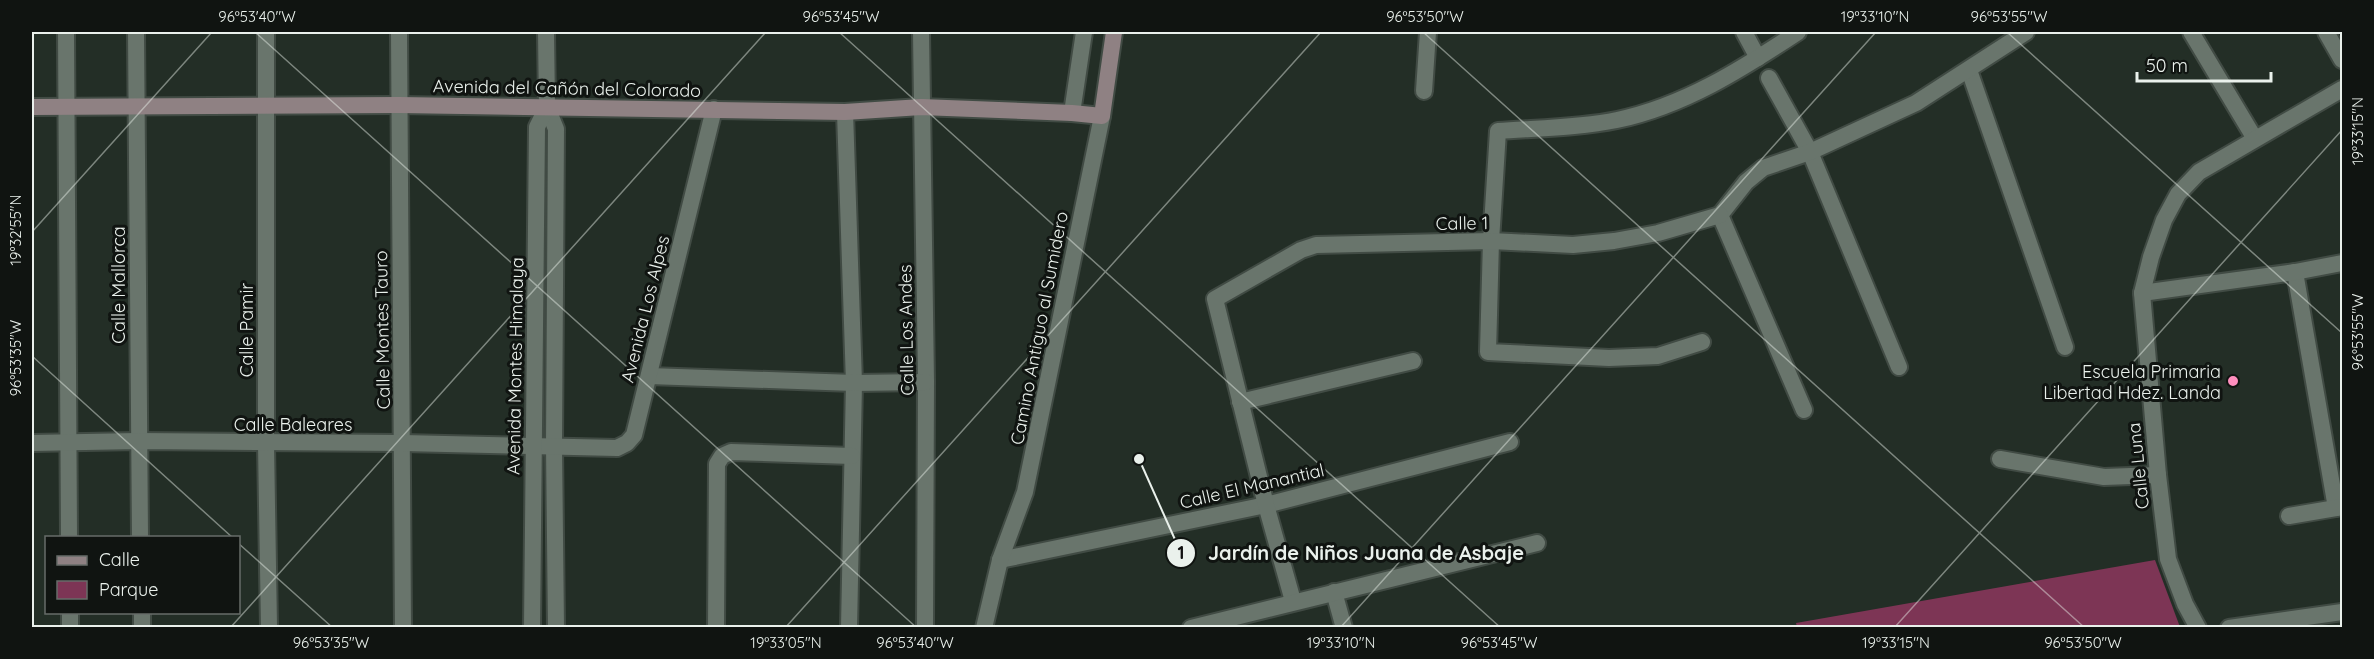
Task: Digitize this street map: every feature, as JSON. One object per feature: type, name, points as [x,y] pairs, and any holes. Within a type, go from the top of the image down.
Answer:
[{"type":"main road","name":"Camino Antiguo al Sumidero","points":[[1102,116],[1114,32]]},
{"type":"main road","name":"Avenida del Cañón del Colorado","points":[[32,107],[399,105],[845,112],[921,107],[1102,116]]},
{"type":"street","points":[[66,32],[69,536]]},
{"type":"street","name":"Calle Mallorca","points":[[136,32],[140,536]]},
{"type":"street","name":"Calle Pamir","points":[[266,32],[268,627]]},
{"type":"street","name":"Calle Montes Tauro","points":[[399,32],[403,627]]},
{"type":"street","name":"Avenida Montes Himalaya","points":[[546,32],[547,107],[556,129],[554,446],[556,627]]},
{"type":"street","name":"Calle Los Andes","points":[[921,32],[926,382],[925,627]]},
{"type":"street","points":[[1072,113],[1084,32]]},
{"type":"street","points":[[1424,91],[1428,32]]},
{"type":"street","points":[[1744,32],[1758,58]]},
{"type":"street","points":[[1702,342],[1658,356],[1610,358],[1488,352],[1491,241],[1498,131],[1616,121],[1653,111],[1693,94],[1758,58],[1798,32]]},
{"type":"street","points":[[1804,410],[1720,215],[1746,182],[1763,168],[1810,152],[1916,103],[2026,32]]},
{"type":"street","points":[[2191,32],[2255,139]]},
{"type":"street","points":[[2326,32],[2343,60]]},
{"type":"street","points":[[1969,70],[2065,347]]},
{"type":"street","points":[[1769,78],[1810,152],[1899,367]]},
{"type":"street","name":"Calle Luna","points":[[2198,627],[2185,604],[2168,559],[2142,293],[2164,220],[2178,194],[2199,172],[2343,89]]},
{"type":"street","name":"Avenida Montes Himalaya","points":[[532,627],[537,128],[547,107]]},
{"type":"street","name":"Avenida Los Alpes","points":[[554,446],[617,448],[627,443],[634,435],[714,109]]},
{"type":"street","points":[[845,112],[854,383],[849,627]]},
{"type":"street","name":"Camino Antiguo al Sumidero","points":[[984,627],[1000,560],[1025,492],[1102,116]]},
{"type":"street","name":"Calle 1","points":[[1240,402],[1215,299],[1301,250],[1316,245],[1491,241],[1573,245],[1658,233],[1720,215]]},
{"type":"street","points":[[2142,293],[2295,272],[2343,262]]},
{"type":"street","points":[[2289,516],[2339,507],[2295,272]]},
{"type":"street","points":[[1293,601],[1240,402],[1413,361]]},
{"type":"street","points":[[649,376],[854,383],[926,382]]},
{"type":"street","name":"Calle Baleares","points":[[32,443],[138,441],[554,446]]},
{"type":"street","name":"Calle El Manantial","points":[[1000,560],[1266,505],[1510,442]]},
{"type":"street","points":[[716,627],[717,464],[722,456],[731,452],[852,456]]},
{"type":"street","points":[[2000,459],[2104,477],[2158,475]]},
{"type":"street","points":[[1191,627],[1224,623],[1293,601],[1537,543]]},
{"type":"street","points":[[1334,592],[1344,627]]},
{"type":"street","points":[[2229,627],[2343,612]]},
{"type":"green space","points":[[2155,560],[2180,627],[1797,627],[1796,623]]},
{"type":"place","name":"Escuela Primaria Libertad Hdez. Landa","points":[[2233,381]]},
{"type":"place","name":"Jardín de Niños Juana de Asbaje","points":[[1139,459]]}]
